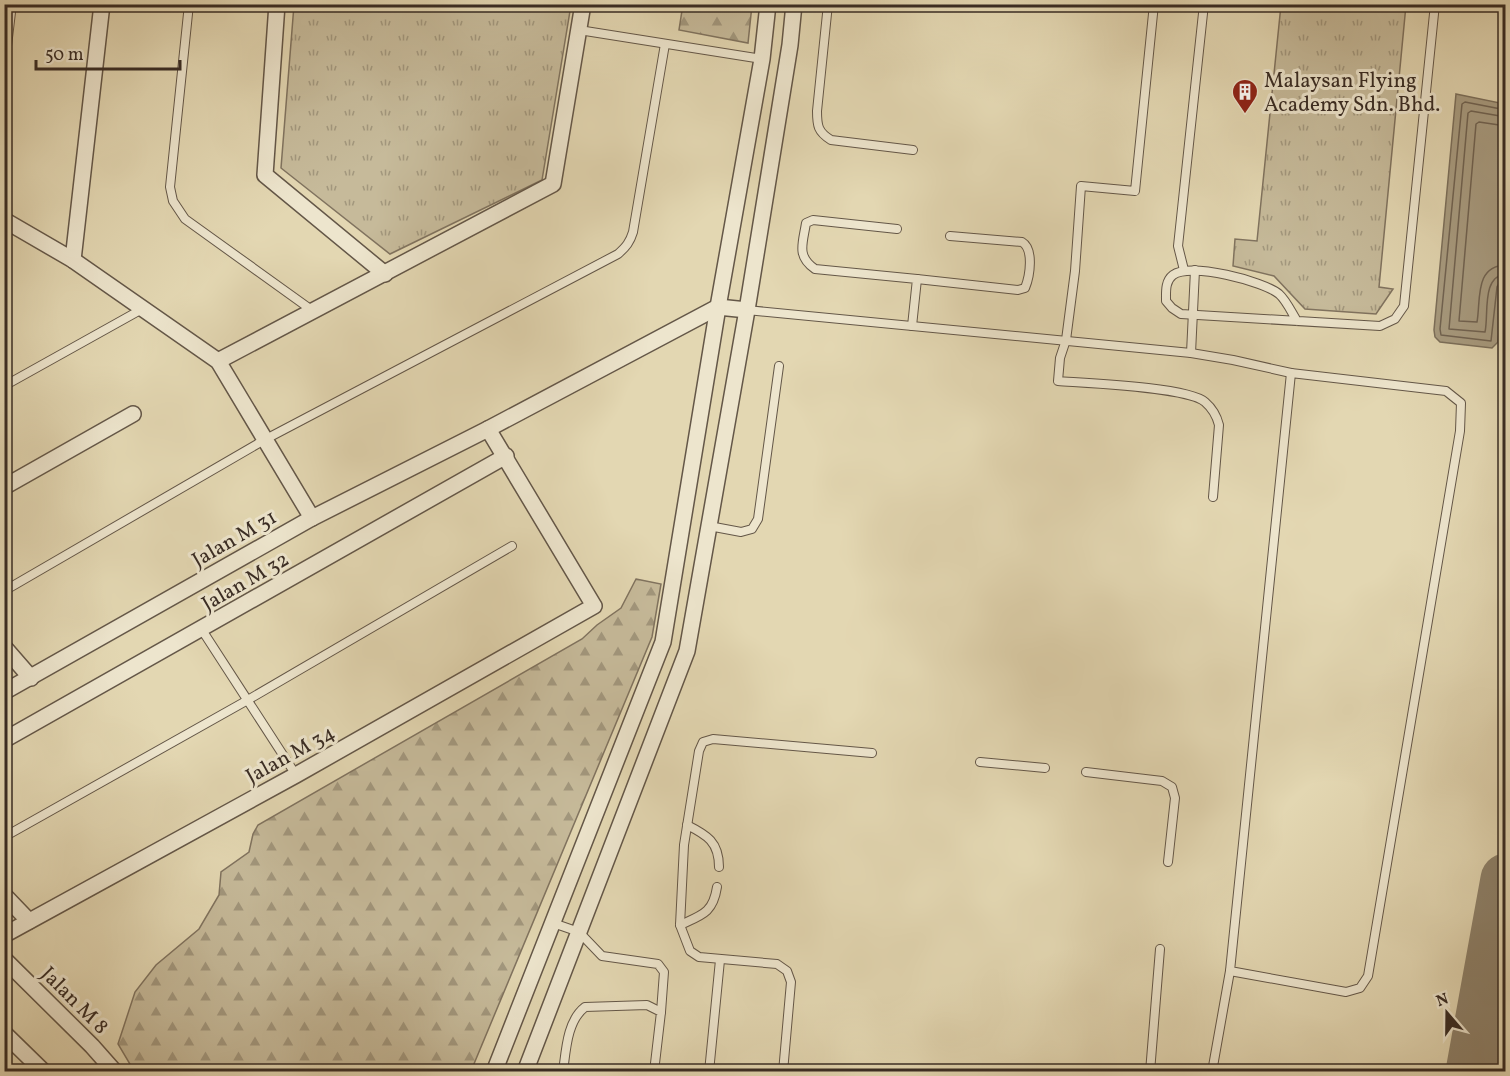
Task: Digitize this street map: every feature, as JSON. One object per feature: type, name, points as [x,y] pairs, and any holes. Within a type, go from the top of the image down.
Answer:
[{"type":"street","points":[[73,260],[102,4]]},
{"type":"street","points":[[277,4],[265,175],[385,274]]},
{"type":"street","points":[[218,361],[553,184],[584,4]]},
{"type":"street","points":[[494,1071],[663,642],[718,307],[762,59],[768,4]]},
{"type":"street","points":[[525,1071],[687,651],[747,310],[790,45],[794,4]]},
{"type":"street","points":[[4,220],[73,260],[218,361],[312,518]]},
{"type":"street","points":[[718,307],[747,310]]},
{"type":"street","name":"Jalan M 31","points":[[4,692],[312,518],[488,429],[718,307]]},
{"type":"street","points":[[4,487],[133,414]]},
{"type":"street","points":[[488,429],[506,456]]},
{"type":"street","name":"Jalan M 34","points":[[4,935],[296,776],[594,606],[506,456]]},
{"type":"street","name":"Jalan M 32","points":[[4,740],[506,456]]},
{"type":"street","points":[[4,647],[31,678]]},
{"type":"street","points":[[4,895],[29,921]]},
{"type":"street","name":"Jalan M 8","points":[[4,959],[115,1071]]},
{"type":"street","points":[[4,1033],[44,1071]]},
{"type":"lane","points":[[4,71],[12,4]]},
{"type":"lane","points":[[189,4],[170,187],[173,201],[185,219],[314,312]]},
{"type":"lane","points":[[828,4],[817,127],[822,135],[831,140],[913,150]]},
{"type":"lane","points":[[1154,4],[1135,191],[1081,186],[1075,271],[1058,381],[1163,390],[1204,400],[1217,417],[1219,426],[1213,496]]},
{"type":"lane","points":[[1184,270],[1178,246],[1204,4]]},
{"type":"lane","points":[[1297,321],[1280,295],[1257,282],[1184,270],[1172,275],[1166,284],[1166,301],[1181,314],[1193,314],[1297,321],[1380,326],[1395,319],[1404,306],[1435,4]]},
{"type":"lane","points":[[579,30],[762,59]]},
{"type":"lane","points":[[4,591],[266,439],[625,248],[633,232],[664,44]]},
{"type":"lane","points":[[897,229],[813,220],[806,223],[801,251],[806,262],[815,269],[1018,290],[1025,288],[1030,251],[1026,244],[950,236]]},
{"type":"lane","points":[[1191,353],[1195,270]]},
{"type":"lane","points":[[912,326],[917,279]]},
{"type":"lane","points":[[4,386],[144,308]]},
{"type":"lane","points":[[747,310],[1191,353],[1291,373],[1446,391],[1461,403],[1460,431],[1368,976],[1360,988],[1346,992],[1230,971]]},
{"type":"lane","points":[[709,526],[741,532],[752,529],[758,519],[779,366]]},
{"type":"lane","points":[[1212,1071],[1230,971],[1291,373]]},
{"type":"lane","points":[[4,837],[246,701],[512,546]]},
{"type":"lane","points":[[202,630],[296,776]]},
{"type":"lane","points":[[783,1071],[791,982],[787,970],[777,964],[699,957],[690,951],[680,926],[684,845],[699,751],[703,742],[714,738],[872,753]]},
{"type":"lane","points":[[980,762],[1045,768]]},
{"type":"lane","points":[[1086,772],[1162,781],[1172,787],[1175,798],[1168,862]]},
{"type":"lane","points":[[687,825],[703,833],[716,847],[719,867]]},
{"type":"lane","points":[[680,926],[704,915],[715,902],[717,887]]},
{"type":"lane","points":[[553,922],[579,932],[602,956],[658,964],[664,972],[654,1071]]},
{"type":"lane","points":[[1150,1071],[1160,949]]},
{"type":"lane","points":[[709,1071],[720,960]]},
{"type":"lane","points":[[563,1071],[567,1041],[574,1020],[579,1011],[585,1007],[647,1005],[661,1012]]},
{"type":"green space","points":[[683,4],[752,5],[748,43],[679,30]]},
{"type":"green space","points":[[294,5],[571,5],[542,180],[390,254],[281,168]]},
{"type":"green space","points":[[1281,5],[1406,5],[1379,287],[1393,289],[1376,314],[1305,309],[1274,276],[1233,266],[1235,239],[1257,241]]},
{"type":"green space","points":[[636,579],[661,584],[652,637],[471,1071],[134,1071],[118,1044],[135,992],[156,965],[199,929],[219,895],[221,872],[249,852],[253,834],[258,825],[582,639],[621,608]]},
{"type":"green space","points":[[1505,930],[1505,1071],[1480,1071]]},
{"type":"water","points":[[1456,94],[1505,104],[1506,253],[1498,342],[1492,348],[1440,342],[1435,337],[1434,330]]},
{"type":"taxiway","points":[[1471,1072],[1506,879]]},
{"type":"place","name":"Malaysan Flying Academy Sdn. Bhd.","points":[[1245,115]]}]
